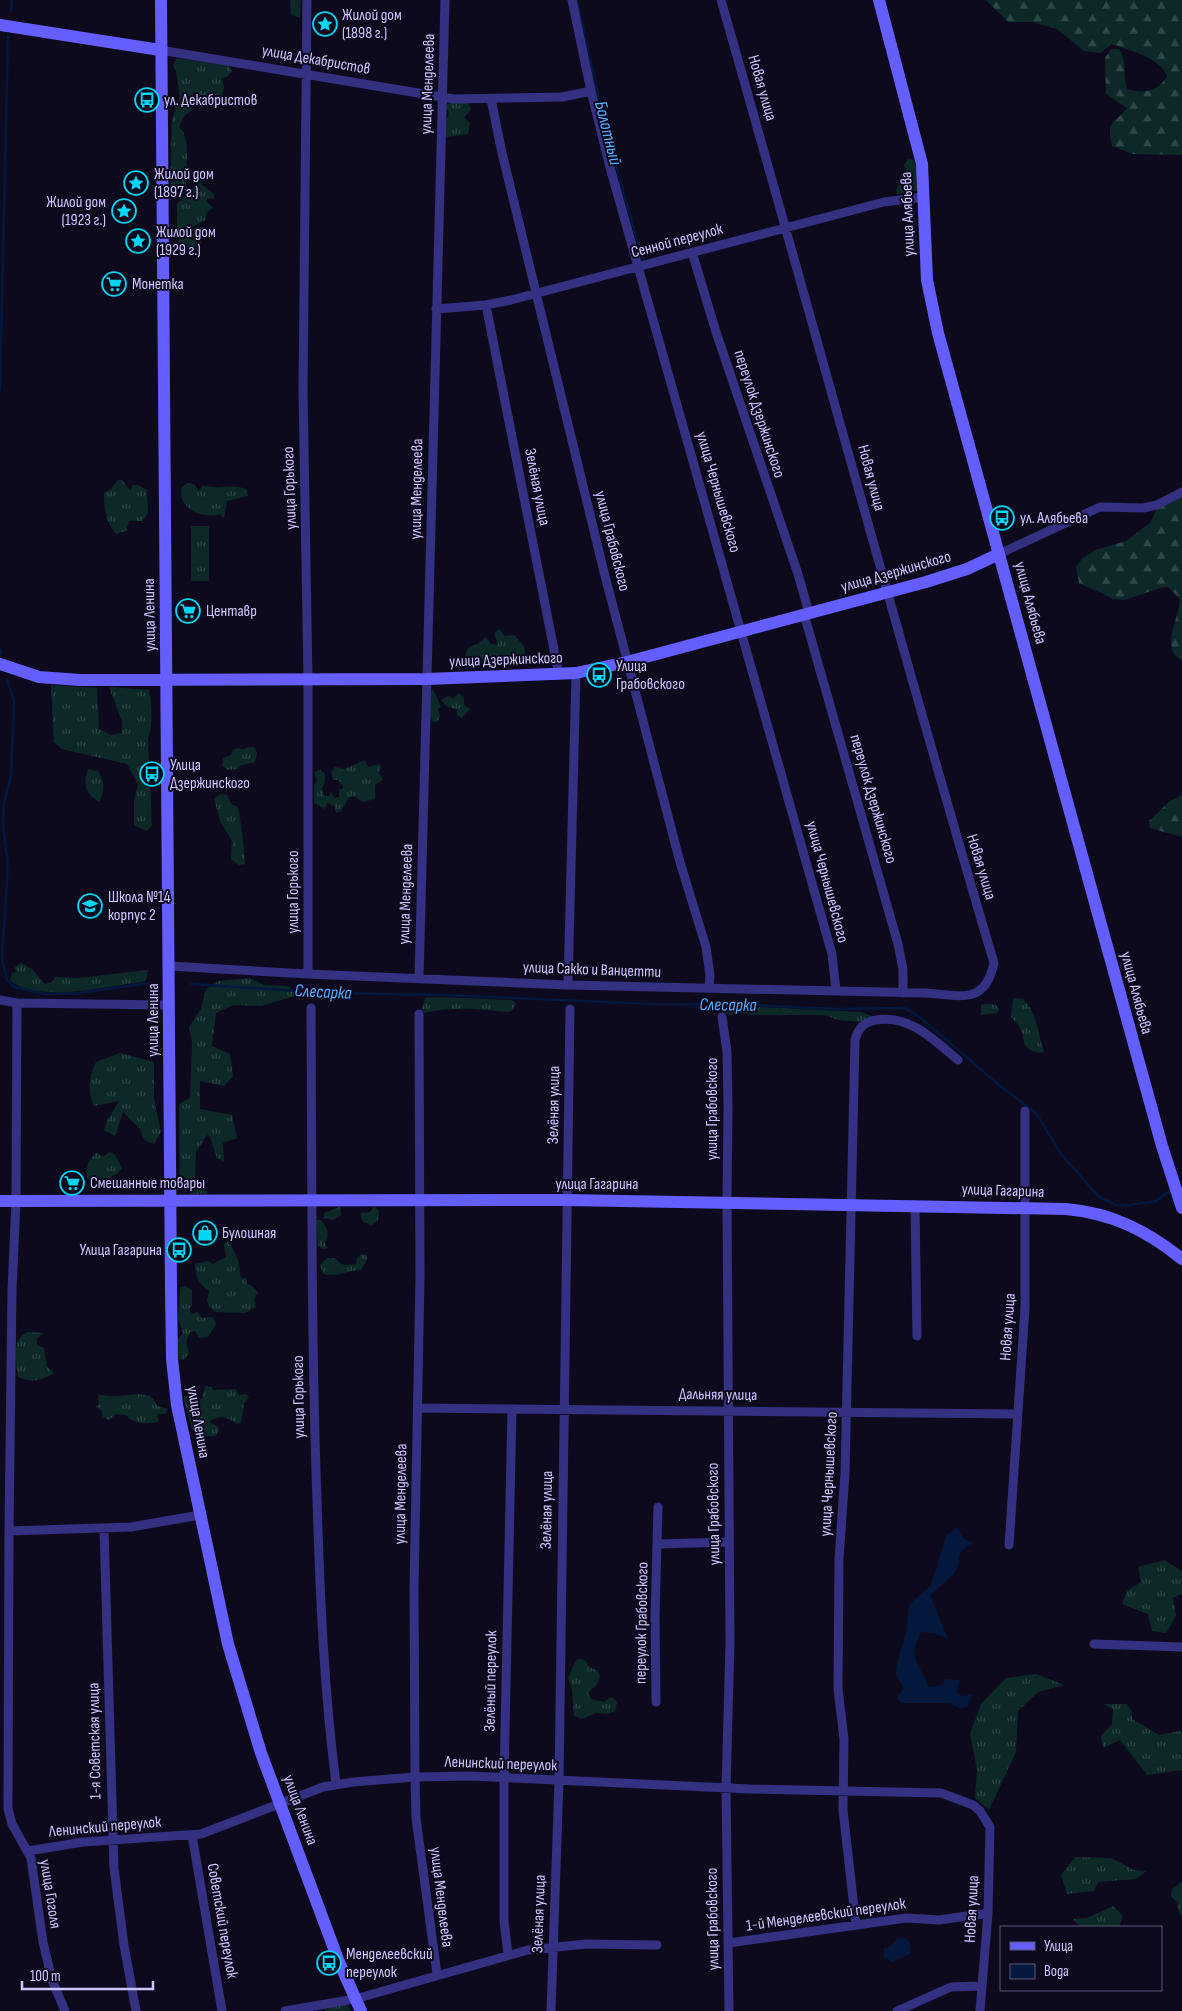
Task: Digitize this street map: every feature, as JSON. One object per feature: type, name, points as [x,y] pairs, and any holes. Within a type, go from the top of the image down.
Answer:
[{"type":"main road","name":"улица Ленина","points":[[161,0],[171,1340],[174,1378],[180,1426],[236,1674],[254,1732],[280,1803],[339,1962],[361,2011]]},
{"type":"main road","name":"улица Алябьева","points":[[879,0],[918,148],[924,178],[926,262],[933,310],[1162,1146],[1182,1208]]},
{"type":"main road","name":"улица Декабристов","points":[[0,25],[160,50]]},
{"type":"main road","name":"улица Дзержинского","points":[[0,664],[46,678],[167,680],[427,679],[559,675],[627,662],[807,614],[960,571],[1000,554]]},
{"type":"main road","name":"улица Гагарина","points":[[0,1201],[566,1200],[1026,1208],[1100,1214],[1149,1234],[1182,1258]]},
{"type":"street","name":"улица Горького","points":[[307,0],[303,390],[308,678],[308,974]]},
{"type":"street","name":"улица Менделеева","points":[[419,978],[445,0]]},
{"type":"street","name":"улица Чернышевского","points":[[572,0],[591,92],[638,267],[832,954],[836,991]]},
{"type":"street","name":"Новая улица","points":[[721,0],[786,227],[886,592],[994,963]]},
{"type":"street","name":"улица Декабристов","points":[[160,50],[442,98],[562,97],[591,92]]},
{"type":"street","name":"улица Грабовского","points":[[491,99],[536,293],[627,662],[680,862],[706,947],[710,976],[709,988]]},
{"type":"street","name":"Сенной переулок","points":[[436,309],[486,305],[884,202],[924,197]]},
{"type":"street","name":"переулок Дзержинского","points":[[692,252],[716,332],[798,574],[807,614],[898,944],[903,970],[903,993]]},
{"type":"street","name":"Зелёная улица","points":[[486,305],[559,675]]},
{"type":"street","points":[[1000,554],[1100,507],[1143,508],[1157,504],[1182,492]]},
{"type":"street","points":[[568,985],[576,673]]},
{"type":"street","name":"улица Сакко и Ванцетти","points":[[169,966],[568,985],[970,996],[987,984],[994,963]]},
{"type":"street","points":[[0,1000],[17,1003],[169,1005]]},
{"type":"street","name":"улица Гоголя","points":[[17,1003],[16,1202],[12,1290],[9,1532],[8,1809],[12,1824],[28,1851],[32,1865],[38,1918],[43,1942],[52,1980],[65,2011]]},
{"type":"street","name":"улица Горького","points":[[311,1008],[314,1406],[321,1618],[326,1700],[336,1784]]},
{"type":"street","name":"Зелёная улица","points":[[551,2011],[559,1781],[570,1009]]},
{"type":"street","name":"улица Менделеева","points":[[419,1014],[420,1200],[415,1777],[418,1836],[436,1974]]},
{"type":"street","name":"улица Грабовского","points":[[722,1017],[728,1072],[727,1410],[729,1542],[726,1788],[729,2011]]},
{"type":"street","name":"улица Чернышевского","points":[[856,1925],[842,1791],[844,1739],[838,1698],[838,1585],[847,1413],[855,1040],[862,1026],[887,1018],[903,1021],[923,1032],[958,1060]]},
{"type":"street","name":"Новая улица","points":[[1009,1545],[1025,1308],[1025,1111]]},
{"type":"street","points":[[915,1205],[917,1336]]},
{"type":"street","name":"Дальняя улица","points":[[418,1408],[1017,1414]]},
{"type":"street","name":"Зелёный переулок","points":[[508,1954],[504,1921],[504,1778],[512,1409]]},
{"type":"street","name":"переулок Грабовского","points":[[656,1702],[655,1617],[658,1508]]},
{"type":"street","points":[[9,1532],[104,1529],[200,1515]]},
{"type":"street","name":"1-я Советская улица","points":[[104,1529],[116,1894],[136,2011]]},
{"type":"street","name":"переулок Грабовского","points":[[658,1544],[729,1542]]},
{"type":"street","points":[[1094,1644],[1182,1647]]},
{"type":"street","name":"Ленинский переулок","points":[[28,1851],[57,1845],[113,1839],[192,1835],[210,1831],[310,1791],[336,1784],[415,1777],[504,1778],[726,1788],[941,1793],[963,1800],[980,1811]]},
{"type":"street","name":"Новая улица","points":[[980,1811],[990,1827],[988,1913],[980,2011]]},
{"type":"street","name":"Советский переулок","points":[[192,1835],[222,2011]]},
{"type":"street","name":"1-й Менделеевский переулок","points":[[728,1943],[906,1918],[939,1920],[988,1913]]},
{"type":"street","points":[[286,2011],[355,1999],[508,1954],[553,1946],[657,1945]]},
{"type":"street","points":[[897,2011],[951,1987],[981,1986]]},
{"type":"green space","points":[[290,0],[301,0],[300,18],[291,15]]},
{"type":"green space","points":[[986,0],[1182,0],[1182,155],[1133,154],[1112,146],[1110,131],[1112,123],[1127,108],[1106,94],[1105,58],[1111,49],[1119,49],[1124,63],[1127,89],[1139,91],[1155,88],[1167,76],[1158,64],[1135,52],[1112,44],[1100,53],[1084,51],[1057,29],[1032,22],[1008,22]]},
{"type":"green space","points":[[177,58],[229,66],[232,71],[228,76],[221,79],[224,86],[221,100],[214,105],[205,97],[194,92],[190,100],[192,110],[184,116],[179,127],[183,132],[187,146],[186,187],[176,197],[170,196],[172,119],[180,97],[176,71],[173,65]]},
{"type":"green space","points":[[468,101],[471,110],[464,117],[470,123],[468,134],[446,137],[445,122],[449,114],[446,105],[452,102]]},
{"type":"green space","points":[[908,159],[914,160],[920,183],[916,191],[898,194],[896,190],[902,179],[909,179],[904,165]]},
{"type":"green space","points":[[208,173],[201,184],[214,194],[214,199],[208,198],[206,201],[213,208],[207,212],[205,220],[185,231],[192,240],[196,239],[193,228],[198,228],[201,244],[195,252],[182,252],[178,244],[181,233],[177,229],[177,204]]},
{"type":"green space","points":[[118,480],[122,480],[130,490],[133,485],[138,485],[147,490],[148,513],[142,521],[129,521],[126,531],[116,534],[106,515],[104,493],[111,489]]},
{"type":"green space","points":[[188,483],[195,485],[198,492],[203,485],[209,487],[231,486],[247,490],[248,496],[227,501],[224,518],[220,514],[206,515],[192,511],[183,501],[181,495],[182,487]]},
{"type":"green space","points":[[1182,497],[1182,660],[1175,655],[1171,641],[1180,599],[1168,587],[1124,600],[1114,599],[1079,583],[1076,567],[1082,559],[1095,550],[1126,541],[1151,522],[1156,510]]},
{"type":"green space","points":[[191,526],[209,526],[209,581],[191,581]]},
{"type":"green space","points":[[500,629],[504,636],[514,635],[524,646],[526,665],[461,668],[468,648],[486,637],[491,644],[498,645],[494,633]]},
{"type":"green space","points":[[51,685],[97,688],[99,729],[111,735],[122,733],[122,722],[109,687],[149,690],[152,714],[148,739],[152,826],[146,831],[134,825],[134,800],[138,784],[127,764],[62,749],[54,742]]},
{"type":"green space","points":[[433,689],[441,707],[438,709],[440,716],[438,721],[433,722],[429,705]]},
{"type":"green space","points":[[458,693],[464,697],[464,705],[470,709],[462,718],[457,715],[457,709],[447,707],[441,700],[448,696],[453,699]]},
{"type":"green space","points":[[248,747],[255,747],[257,753],[255,762],[241,765],[238,769],[229,770],[222,766],[223,758],[231,755],[233,750],[238,748],[243,750]]},
{"type":"green space","points":[[365,760],[368,767],[380,764],[381,768],[378,773],[383,780],[375,785],[375,799],[363,802],[354,796],[348,798],[342,810],[336,813],[334,806],[327,803],[325,809],[314,803],[314,785],[317,781],[314,772],[320,770],[325,774],[325,782],[322,788],[324,796],[329,796],[331,791],[334,798],[339,797],[339,789],[342,789],[343,786],[338,780],[333,780],[331,772],[335,767],[344,769]]},
{"type":"green space","points":[[88,769],[98,771],[103,782],[103,790],[99,802],[86,788]]},
{"type":"green space","points":[[220,794],[227,795],[232,805],[237,806],[241,824],[245,864],[239,865],[231,859],[232,841],[220,821],[214,799]]},
{"type":"green space","points":[[1182,795],[1182,837],[1150,828],[1149,821],[1170,801]]},
{"type":"green space","points":[[21,963],[32,969],[45,984],[52,982],[55,977],[79,978],[148,970],[146,981],[73,992],[54,992],[37,991],[22,987],[10,980],[12,973],[16,972],[15,967]]},
{"type":"green space","points":[[249,978],[264,985],[287,986],[298,995],[261,1006],[233,1005],[216,1013],[212,1046],[230,1054],[233,1076],[224,1086],[200,1081],[200,1109],[232,1115],[237,1138],[223,1143],[224,1162],[217,1158],[210,1137],[207,1135],[196,1152],[195,1180],[209,1193],[190,1194],[188,1182],[180,1179],[179,1104],[190,1098],[192,1042],[189,1027],[201,1009],[206,989],[219,981]]},
{"type":"green space","points":[[425,998],[511,1000],[516,1003],[512,1011],[507,1012],[455,1009],[424,1013],[422,1008]]},
{"type":"green space","points":[[1013,998],[1023,999],[1032,1011],[1044,1051],[1041,1053],[1034,1052],[1026,1047],[1019,1026],[1011,1017]]},
{"type":"green space","points":[[995,1004],[999,1009],[997,1013],[981,1015],[981,1005]]},
{"type":"green space","points":[[756,1007],[861,1012],[872,1016],[862,1022],[839,1020],[823,1015],[748,1015],[737,1011],[730,1015],[724,1013],[722,1008]]},
{"type":"green space","points":[[120,1053],[154,1062],[154,1099],[161,1132],[154,1144],[144,1140],[140,1129],[123,1112],[115,1136],[104,1130],[119,1101],[94,1106],[90,1095],[90,1084],[96,1062]]},
{"type":"green space","points":[[97,1152],[102,1157],[110,1152],[115,1155],[122,1168],[115,1175],[106,1179],[97,1181],[87,1179],[88,1164]]},
{"type":"green space","points":[[374,1206],[379,1211],[378,1221],[371,1225],[363,1222],[360,1213],[370,1212]]},
{"type":"green space","points":[[340,1207],[341,1215],[333,1220],[324,1218],[324,1213]]},
{"type":"green space","points":[[320,1220],[327,1230],[325,1243],[328,1248],[322,1249],[318,1245],[316,1221]]},
{"type":"green space","points":[[229,1241],[238,1260],[241,1278],[246,1278],[247,1284],[251,1285],[258,1292],[254,1299],[256,1307],[245,1313],[216,1312],[209,1307],[207,1300],[209,1291],[200,1283],[196,1272],[195,1264],[208,1261],[213,1264],[226,1257],[224,1243]]},
{"type":"green space","points":[[361,1254],[366,1255],[367,1259],[361,1270],[332,1275],[323,1274],[320,1265],[327,1258],[335,1258],[344,1265],[349,1265],[356,1264],[357,1258]]},
{"type":"green space","points":[[185,1286],[192,1290],[192,1305],[189,1309],[192,1314],[198,1312],[201,1318],[213,1317],[216,1324],[208,1337],[199,1338],[195,1331],[190,1332],[186,1342],[189,1353],[184,1360],[179,1359],[176,1342],[183,1333],[178,1319],[180,1287]]},
{"type":"green space","points":[[27,1332],[44,1333],[37,1338],[37,1345],[44,1348],[47,1367],[54,1373],[45,1378],[28,1380],[18,1377],[17,1346],[19,1340]]},
{"type":"green space","points":[[205,1386],[212,1387],[213,1390],[236,1389],[239,1395],[246,1394],[249,1397],[244,1404],[241,1423],[237,1424],[227,1418],[220,1417],[209,1422],[218,1427],[219,1431],[216,1436],[202,1436],[194,1432],[190,1424],[184,1396],[193,1400],[202,1399]]},
{"type":"green space","points":[[98,1394],[105,1396],[146,1395],[153,1399],[157,1406],[168,1409],[165,1414],[157,1414],[159,1422],[141,1423],[133,1421],[126,1415],[116,1414],[109,1420],[103,1417],[101,1409],[96,1407],[99,1403]]},
{"type":"green space","points":[[1164,1560],[1182,1571],[1182,1594],[1173,1598],[1176,1616],[1166,1633],[1152,1631],[1148,1614],[1122,1604],[1127,1591],[1141,1582],[1138,1567]]},
{"type":"green space","points":[[576,1660],[586,1661],[589,1667],[598,1671],[600,1677],[597,1684],[588,1693],[591,1699],[604,1702],[611,1697],[615,1699],[617,1703],[615,1711],[609,1714],[596,1713],[582,1719],[574,1716],[572,1689],[568,1678]]},
{"type":"green space","points":[[1036,1674],[1064,1685],[1038,1692],[1018,1711],[1016,1752],[989,1810],[975,1798],[977,1769],[970,1734],[981,1704],[1006,1678]]},
{"type":"green space","points":[[1103,1704],[1127,1704],[1132,1712],[1132,1719],[1159,1735],[1182,1732],[1182,1770],[1147,1775],[1120,1740],[1103,1748],[1101,1736],[1112,1724],[1113,1709]]},
{"type":"green space","points":[[1075,1857],[1111,1858],[1134,1870],[1146,1871],[1136,1879],[1098,1882],[1094,1891],[1067,1894],[1061,1875]]},
{"type":"green space","points":[[1182,1882],[1182,1916],[1179,1913],[1177,1902],[1171,1897],[1172,1889]]},
{"type":"green space","points":[[1113,1906],[1123,1916],[1119,1926],[1079,1926],[1073,1919],[1087,1918]]},
{"type":"green space","points":[[346,2004],[351,2011],[324,2011],[332,2006]]},
{"type":"water","points":[[957,1527],[964,1539],[974,1543],[962,1550],[954,1573],[930,1595],[948,1639],[934,1633],[921,1632],[914,1651],[916,1662],[928,1687],[943,1685],[945,1679],[959,1680],[957,1693],[961,1696],[972,1695],[967,1707],[960,1708],[949,1703],[901,1703],[897,1697],[904,1688],[895,1673],[907,1628],[909,1605],[931,1585],[946,1536]]},
{"type":"water","points":[[898,1938],[907,1939],[910,1944],[910,1954],[892,1962],[884,1958],[884,1948],[890,1947]]},
{"type":"waterway","name":"Слесарка","points":[[11,12],[12,0]]},
{"type":"waterway","name":"Болотный","points":[[577,0],[606,131],[644,264]]},
{"type":"waterway","name":"Слесарка","points":[[0,390],[8,36]]},
{"type":"waterway","name":"Слесарка","points":[[0,649],[1,654]]},
{"type":"waterway","name":"Слесарка","points":[[7,680],[14,701],[11,775],[4,803],[3,825],[8,867],[2,958],[7,980],[14,987],[45,994],[79,993],[149,983]]},
{"type":"waterway","name":"Слесарка","points":[[191,984],[330,993],[445,995],[653,1004],[754,1005],[836,1009],[905,1008],[921,1018],[999,1085],[1036,1113],[1061,1154],[1099,1197],[1116,1205],[1124,1206],[1156,1201],[1166,1193],[1173,1192]]},
{"type":"place","name":"Жилой дом (1898 г.)","points":[[325,24]]},
{"type":"place","name":"ул. Декабристов","points":[[147,100]]},
{"type":"place","name":"Жилой дом (1897 г.)","points":[[136,183]]},
{"type":"place","name":"Жилой дом (1923 г.)","points":[[124,211]]},
{"type":"place","name":"Жилой дом (1929 г.)","points":[[138,241]]},
{"type":"place","name":"Монетка","points":[[114,284]]},
{"type":"place","name":"ул. Алябьева","points":[[1002,518]]},
{"type":"place","name":"Центавр","points":[[188,611]]},
{"type":"place","name":"Улица Грабовского","points":[[599,675]]},
{"type":"place","name":"Улица Дзержинского","points":[[152,774]]},
{"type":"place","name":"Школа №14 корпус 2","points":[[90,906]]},
{"type":"place","name":"Смешанные товары","points":[[72,1183]]},
{"type":"place","name":"Булошная","points":[[205,1233]]},
{"type":"place","name":"Улица Гагарина","points":[[179,1250]]},
{"type":"place","name":"Менделеевский переулок","points":[[329,1963]]}]
